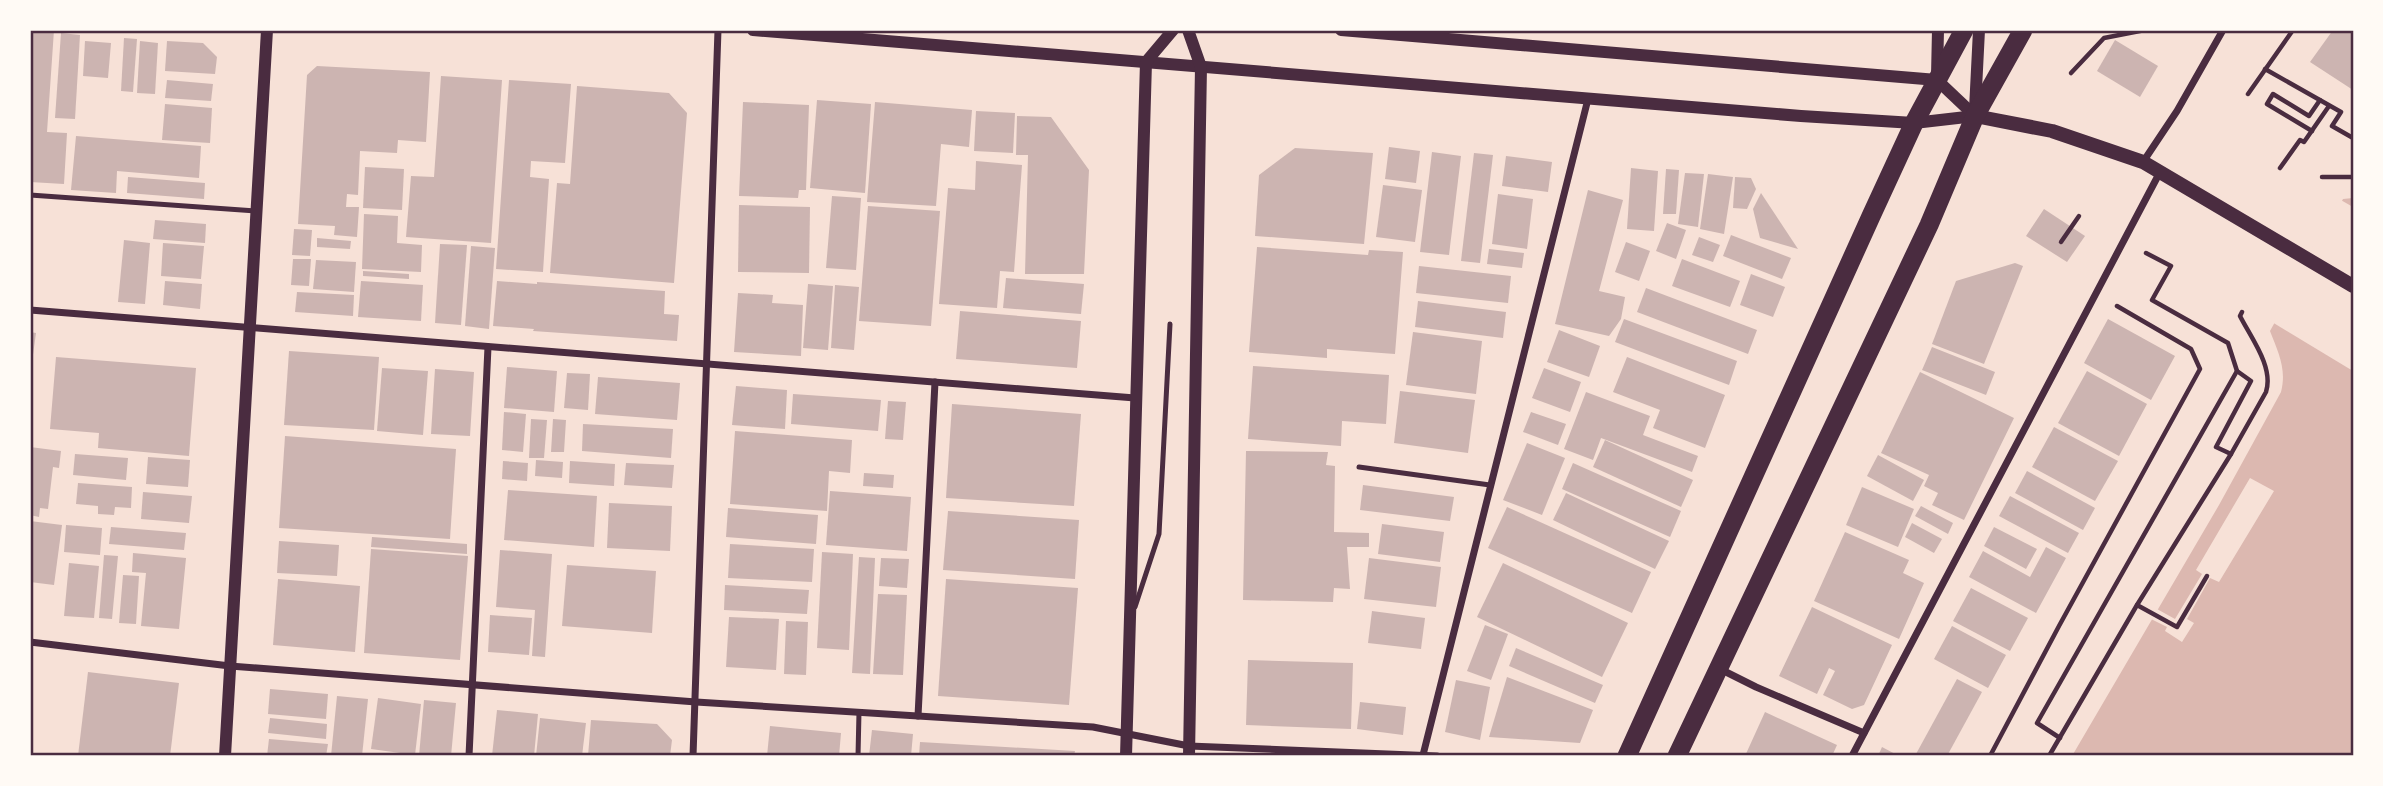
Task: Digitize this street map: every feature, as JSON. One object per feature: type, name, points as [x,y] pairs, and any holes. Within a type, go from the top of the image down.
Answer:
[{"type":"highway","points":[[1627,756],[1914,122],[1964,30]]},
{"type":"highway","points":[[1677,756],[1929,225],[1975,116],[2023,30]]},
{"type":"main road","points":[[1975,116],[2052,131],[2143,162],[2353,286]]},
{"type":"street","points":[[225,756],[267,30]]},
{"type":"street","points":[[694,756],[718,30]]},
{"type":"street","points":[[753,30],[1588,99],[1914,122],[1975,116]]},
{"type":"street","points":[[1126,756],[1146,62],[1173,30]]},
{"type":"street","points":[[1188,30],[1201,67],[1189,751]]},
{"type":"street","points":[[1341,30],[1937,80],[1975,116]]},
{"type":"street","points":[[1937,80],[1938,30]]},
{"type":"street","points":[[1975,116],[1979,30]]},
{"type":"street","points":[[2143,162],[2177,111],[2223,30]]},
{"type":"street","points":[[1423,755],[1588,99]]},
{"type":"street","points":[[1852,756],[2161,171]]},
{"type":"street","points":[[30,310],[1135,398]]},
{"type":"street","points":[[469,756],[488,347]]},
{"type":"street","points":[[918,716],[934,382]]},
{"type":"street","points":[[30,642],[230,666],[696,702],[1093,727],[1127,733],[1189,751],[1437,756]]},
{"type":"street","points":[[1720,668],[1756,687],[1864,733]]},
{"type":"lane","points":[[30,195],[256,211]]},
{"type":"lane","points":[[1130,623],[1160,534],[1170,324]]},
{"type":"lane","points":[[1359,467],[1490,485]]},
{"type":"lane","points":[[858,756],[859,712]]},
{"type":"path","points":[[2071,73],[2104,38],[2145,30]]},
{"type":"path","points":[[2248,94],[2293,30]]},
{"type":"path","points":[[2265,69],[2341,112],[2332,126],[2353,138]]},
{"type":"path","points":[[2312,131],[2267,104],[2273,94],[2309,116],[2320,100]]},
{"type":"path","points":[[2280,168],[2300,140],[2304,142],[2329,106]]},
{"type":"path","points":[[2322,177],[2353,177]]},
{"type":"path","points":[[2061,242],[2079,216]]},
{"type":"path","points":[[2146,253],[2171,267],[2152,300],[2228,343],[2237,372],[2251,381],[2216,447],[2231,454]]},
{"type":"path","points":[[1990,756],[2200,369],[2192,349],[2109,302]]},
{"type":"path","points":[[2049,756],[2137,605],[2231,454],[2269,382],[2268,371],[2240,316],[2242,312]]},
{"type":"path","points":[[2060,738],[2037,723],[2237,372]]},
{"type":"path","points":[[2137,605],[2177,627],[2207,576]]},
{"type":"shaded area","points":[[2353,198],[2353,756],[2072,756],[2219,505],[2281,392],[2282,368],[2270,331],[2343,199]]},
{"type":"pier","points":[[2339,199],[2353,207],[2353,371],[2272,322]]},
{"type":"pier","points":[[2250,478],[2274,491],[2219,582],[2210,578],[2187,619],[2194,623],[2182,642],[2165,631],[2167,627],[2151,619],[2157,609],[2175,619],[2202,574],[2196,570]]},
{"type":"building","points":[[30,30],[54,30],[47,132],[67,133],[64,184],[30,182]]},
{"type":"building","points":[[2333,30],[2353,30],[2353,90],[2310,62]]},
{"type":"building","points":[[61,33],[80,35],[75,119],[55,118]]},
{"type":"building","points":[[124,38],[137,39],[133,92],[121,91]]},
{"type":"building","points":[[2115,40],[2158,66],[2140,97],[2097,71]]},
{"type":"building","points":[[85,41],[111,43],[108,78],[83,76]]},
{"type":"building","points":[[140,41],[158,43],[155,94],[137,93]]},
{"type":"building","points":[[167,41],[203,43],[217,57],[215,74],[165,71]]},
{"type":"building","points":[[317,66],[430,72],[426,142],[398,140],[397,153],[360,151],[358,195],[347,194],[346,207],[359,207],[357,237],[334,235],[335,226],[298,224],[307,75]]},
{"type":"building","points":[[441,76],[502,80],[491,243],[406,237],[411,176],[434,177]]},
{"type":"building","points":[[167,80],[213,84],[211,101],[165,98]]},
{"type":"building","points":[[509,80],[571,84],[565,163],[531,161],[530,177],[549,179],[543,272],[496,269]]},
{"type":"building","points":[[577,86],[669,93],[687,113],[674,283],[550,273],[557,183],[570,184]]},
{"type":"building","points":[[817,100],[871,104],[865,193],[810,188]]},
{"type":"building","points":[[743,102],[809,105],[806,190],[799,190],[798,198],[739,196]]},
{"type":"building","points":[[875,102],[972,110],[969,147],[941,144],[936,206],[867,202]]},
{"type":"building","points":[[165,104],[212,108],[210,143],[162,140]]},
{"type":"building","points":[[976,111],[1015,113],[1013,153],[974,151]]},
{"type":"building","points":[[1017,116],[1051,117],[1089,170],[1084,274],[1025,274],[1028,155],[1016,155]]},
{"type":"building","points":[[76,136],[201,146],[199,178],[117,171],[116,193],[71,190]]},
{"type":"building","points":[[1389,147],[1420,151],[1416,183],[1385,179]]},
{"type":"building","points":[[1295,148],[1373,153],[1364,244],[1255,236],[1259,175]]},
{"type":"building","points":[[1432,152],[1461,156],[1449,255],[1420,252]]},
{"type":"building","points":[[1474,153],[1493,155],[1480,263],[1461,261]]},
{"type":"building","points":[[1506,156],[1552,162],[1548,192],[1502,186]]},
{"type":"building","points":[[976,161],[1022,165],[1014,272],[1000,271],[997,308],[939,304],[948,188],[975,190]]},
{"type":"building","points":[[365,167],[404,169],[402,210],[363,208]]},
{"type":"building","points":[[1631,168],[1658,171],[1654,231],[1627,229]]},
{"type":"building","points":[[1666,169],[1679,170],[1676,214],[1663,214]]},
{"type":"building","points":[[1685,173],[1704,174],[1698,227],[1678,224]]},
{"type":"building","points":[[1708,174],[1733,177],[1724,234],[1700,229]]},
{"type":"building","points":[[128,177],[205,183],[204,199],[127,193]]},
{"type":"building","points":[[1735,177],[1751,178],[1756,189],[1747,209],[1733,208]]},
{"type":"building","points":[[1383,185],[1422,190],[1415,242],[1376,237]]},
{"type":"building","points":[[1588,190],[1623,200],[1599,291],[1625,297],[1621,319],[1609,336],[1555,324]]},
{"type":"building","points":[[1761,193],[1798,249],[1760,238],[1753,209]]},
{"type":"building","points":[[1498,194],[1533,199],[1527,249],[1492,244]]},
{"type":"building","points":[[832,196],[861,198],[856,270],[826,268]]},
{"type":"building","points":[[739,205],[810,207],[809,273],[738,272]]},
{"type":"building","points":[[868,206],[940,211],[931,326],[859,321]]},
{"type":"building","points":[[2044,209],[2085,236],[2067,262],[2026,236]]},
{"type":"building","points":[[364,214],[398,216],[397,243],[422,245],[421,272],[362,269]]},
{"type":"building","points":[[155,220],[206,224],[205,243],[153,239]]},
{"type":"building","points":[[1667,223],[1686,230],[1676,259],[1656,251]]},
{"type":"building","points":[[294,229],[312,230],[310,256],[292,255]]},
{"type":"building","points":[[1731,235],[1791,258],[1782,279],[1723,256]]},
{"type":"building","points":[[1699,237],[1720,245],[1713,262],[1692,255]]},
{"type":"building","points":[[317,238],[351,241],[350,249],[317,247]]},
{"type":"building","points":[[124,240],[150,243],[145,304],[118,302]]},
{"type":"building","points":[[1626,242],[1650,251],[1639,281],[1615,272]]},
{"type":"building","points":[[163,243],[204,246],[201,279],[161,276]]},
{"type":"building","points":[[440,244],[467,245],[461,325],[435,323]]},
{"type":"building","points":[[471,246],[495,248],[489,329],[465,326]]},
{"type":"building","points":[[1257,247],[1368,255],[1369,250],[1403,252],[1395,354],[1327,349],[1327,358],[1249,352]]},
{"type":"building","points":[[1489,249],[1524,253],[1522,268],[1487,264]]},
{"type":"building","points":[[293,259],[311,259],[309,286],[291,285]]},
{"type":"building","points":[[1682,259],[1740,281],[1730,307],[1672,286]]},
{"type":"building","points":[[316,260],[356,262],[354,292],[313,289]]},
{"type":"building","points":[[2015,263],[2023,266],[1984,364],[1932,344],[1956,281]]},
{"type":"building","points":[[1419,266],[1511,276],[1508,303],[1416,293]]},
{"type":"building","points":[[363,271],[409,274],[409,279],[363,276]]},
{"type":"building","points":[[1751,274],[1785,287],[1773,317],[1740,305]]},
{"type":"building","points":[[1006,278],[1084,284],[1081,314],[1003,308]]},
{"type":"building","points":[[165,281],[202,284],[200,309],[163,305]]},
{"type":"building","points":[[361,281],[423,285],[421,321],[358,317]]},
{"type":"building","points":[[497,281],[665,291],[664,314],[679,315],[677,341],[493,326]]},
{"type":"building","points":[[808,284],[833,286],[828,350],[803,348]]},
{"type":"building","points":[[835,285],[859,287],[854,350],[831,348]]},
{"type":"building","points":[[1646,288],[1757,330],[1748,354],[1637,312]]},
{"type":"building","points":[[297,292],[354,295],[353,316],[295,312]]},
{"type":"building","points":[[738,293],[773,295],[772,303],[803,305],[801,356],[734,352]]},
{"type":"building","points":[[1418,301],[1506,312],[1503,338],[1415,327]]},
{"type":"building","points":[[960,311],[1081,321],[1077,368],[956,359]]},
{"type":"building","points":[[1624,319],[1737,361],[1729,385],[1615,342]]},
{"type":"building","points":[[2108,319],[2175,356],[2151,400],[2084,363]]},
{"type":"building","points":[[1559,330],[1600,346],[1589,377],[1547,362]]},
{"type":"building","points":[[30,332],[36,333],[31,369],[30,369]]},
{"type":"building","points":[[1413,332],[1482,341],[1476,394],[1406,385]]},
{"type":"building","points":[[1932,347],[1995,372],[1986,395],[1922,370]]},
{"type":"building","points":[[289,351],[379,357],[374,430],[284,425]]},
{"type":"building","points":[[56,357],[196,368],[189,456],[98,448],[99,433],[50,429]]},
{"type":"building","points":[[1627,357],[1725,395],[1705,448],[1653,428],[1660,410],[1613,392]]},
{"type":"building","points":[[1253,366],[1389,375],[1386,424],[1342,421],[1341,446],[1248,439]]},
{"type":"building","points":[[507,367],[557,371],[554,412],[504,408]]},
{"type":"building","points":[[382,368],[428,371],[423,435],[377,431]]},
{"type":"building","points":[[1544,368],[1581,382],[1570,412],[1532,398]]},
{"type":"building","points":[[435,369],[474,372],[470,436],[431,434]]},
{"type":"building","points":[[2087,371],[2147,404],[2119,456],[2058,423]]},
{"type":"building","points":[[1920,372],[2014,418],[1964,520],[1932,505],[1938,493],[1924,486],[1929,475],[1881,453]]},
{"type":"building","points":[[567,373],[590,374],[588,410],[564,408]]},
{"type":"building","points":[[598,377],[680,383],[677,420],[595,414]]},
{"type":"building","points":[[736,386],[787,390],[785,429],[732,425]]},
{"type":"building","points":[[1400,391],[1475,400],[1468,453],[1394,443]]},
{"type":"building","points":[[1586,392],[1650,416],[1643,435],[1698,456],[1692,472],[1601,438],[1593,460],[1564,449]]},
{"type":"building","points":[[793,394],[881,400],[878,431],[791,424]]},
{"type":"building","points":[[888,401],[906,402],[903,440],[885,439]]},
{"type":"building","points":[[952,404],[1081,414],[1074,506],[946,498]]},
{"type":"building","points":[[504,412],[526,414],[523,452],[502,450]]},
{"type":"building","points":[[1531,412],[1566,424],[1558,445],[1523,432]]},
{"type":"building","points":[[531,419],[547,420],[544,458],[529,458]]},
{"type":"building","points":[[553,419],[566,420],[564,452],[551,452]]},
{"type":"building","points":[[583,424],[673,429],[671,458],[582,451]]},
{"type":"building","points":[[2054,427],[2118,461],[2095,501],[2032,467]]},
{"type":"building","points":[[735,431],[852,440],[850,473],[829,471],[827,511],[730,504]]},
{"type":"building","points":[[285,436],[456,449],[450,539],[279,528]]},
{"type":"building","points":[[1605,440],[1693,480],[1681,507],[1593,467]]},
{"type":"building","points":[[1527,443],[1565,458],[1542,515],[1503,500]]},
{"type":"building","points":[[30,447],[61,451],[59,468],[53,467],[48,509],[40,508],[39,517],[30,515]]},
{"type":"building","points":[[1246,451],[1328,452],[1326,465],[1335,466],[1334,532],[1369,533],[1369,547],[1347,547],[1350,589],[1334,588],[1333,602],[1243,600]]},
{"type":"building","points":[[75,454],[128,458],[126,480],[73,475]]},
{"type":"building","points":[[1878,455],[1924,480],[1913,501],[1867,476]]},
{"type":"building","points":[[148,457],[190,460],[188,487],[146,484]]},
{"type":"building","points":[[536,460],[563,462],[562,478],[535,476]]},
{"type":"building","points":[[503,461],[528,463],[527,481],[502,479]]},
{"type":"building","points":[[570,461],[615,464],[614,486],[569,483]]},
{"type":"building","points":[[626,463],[674,465],[672,488],[624,485]]},
{"type":"building","points":[[1573,463],[1681,511],[1670,537],[1562,489]]},
{"type":"building","points":[[2027,471],[2095,508],[2083,530],[2015,493]]},
{"type":"building","points":[[864,473],[894,475],[893,488],[863,486]]},
{"type":"building","points":[[78,483],[132,487],[131,508],[115,507],[114,515],[98,514],[98,506],[76,504]]},
{"type":"building","points":[[1363,485],[1454,497],[1450,521],[1360,510]]},
{"type":"building","points":[[1862,487],[1914,509],[1898,547],[1846,525]]},
{"type":"building","points":[[508,490],[597,496],[594,547],[504,540]]},
{"type":"building","points":[[830,491],[911,497],[907,551],[826,545]]},
{"type":"building","points":[[143,492],[192,496],[189,523],[141,519]]},
{"type":"building","points":[[1566,493],[1669,541],[1655,569],[1553,520]]},
{"type":"building","points":[[2010,496],[2079,533],[2068,553],[1999,516]]},
{"type":"building","points":[[609,503],[672,506],[670,551],[607,548]]},
{"type":"building","points":[[1921,506],[1953,523],[1948,534],[1915,516]]},
{"type":"building","points":[[1507,507],[1651,572],[1632,613],[1488,548]]},
{"type":"building","points":[[728,508],[818,515],[816,544],[726,537]]},
{"type":"building","points":[[948,511],[1079,520],[1075,579],[943,570]]},
{"type":"building","points":[[30,521],[62,525],[54,585],[30,582]]},
{"type":"building","points":[[1912,523],[1942,539],[1934,553],[1905,537]]},
{"type":"building","points":[[1382,524],[1444,532],[1440,562],[1378,554]]},
{"type":"building","points":[[66,525],[102,528],[100,555],[64,552]]},
{"type":"building","points":[[111,527],[186,533],[184,550],[109,544]]},
{"type":"building","points":[[1994,527],[2037,549],[2026,569],[1984,546]]},
{"type":"building","points":[[1845,532],[1909,560],[1903,573],[1924,583],[1899,639],[1814,601]]},
{"type":"building","points":[[372,537],[467,544],[467,554],[371,547]]},
{"type":"building","points":[[279,541],[339,545],[337,576],[277,573]]},
{"type":"building","points":[[730,544],[814,549],[812,582],[728,578]]},
{"type":"building","points":[[2046,547],[2066,558],[2036,613],[1969,577],[1983,551],[2030,577]]},
{"type":"building","points":[[371,549],[468,556],[460,660],[364,653]]},
{"type":"building","points":[[500,550],[552,554],[545,657],[532,656],[535,610],[496,607]]},
{"type":"building","points":[[822,552],[853,554],[849,650],[817,648]]},
{"type":"building","points":[[133,553],[186,558],[179,629],[141,626],[146,573],[132,572]]},
{"type":"building","points":[[104,555],[118,556],[112,619],[99,618]]},
{"type":"building","points":[[859,557],[875,558],[870,674],[852,673]]},
{"type":"building","points":[[881,558],[909,559],[907,588],[879,586]]},
{"type":"building","points":[[1369,558],[1441,567],[1436,607],[1364,599]]},
{"type":"building","points":[[69,563],[99,566],[94,618],[64,616]]},
{"type":"building","points":[[1503,563],[1628,623],[1602,677],[1477,617]]},
{"type":"building","points":[[567,565],[656,571],[652,633],[562,626]]},
{"type":"building","points":[[123,575],[139,576],[136,624],[119,623]]},
{"type":"building","points":[[278,579],[360,586],[355,652],[273,645]]},
{"type":"building","points":[[946,579],[1078,588],[1069,705],[938,696]]},
{"type":"building","points":[[725,585],[809,590],[807,614],[724,610]]},
{"type":"building","points":[[1971,588],[2028,618],[2010,651],[1953,621]]},
{"type":"building","points":[[878,594],[907,595],[903,675],[873,674]]},
{"type":"building","points":[[1812,607],[1892,645],[1864,705],[1852,709],[1823,695],[1835,671],[1829,668],[1817,694],[1779,676]]},
{"type":"building","points":[[1372,611],[1425,618],[1421,649],[1368,643]]},
{"type":"building","points":[[490,615],[532,618],[529,655],[488,652]]},
{"type":"building","points":[[729,617],[779,619],[776,670],[726,667]]},
{"type":"building","points":[[786,621],[808,622],[806,675],[784,674]]},
{"type":"building","points":[[1485,625],[1508,634],[1491,680],[1467,671]]},
{"type":"building","points":[[1952,626],[2006,655],[1988,688],[1934,659]]},
{"type":"building","points":[[1516,648],[1603,685],[1595,703],[1509,666]]},
{"type":"building","points":[[1248,660],[1353,663],[1351,729],[1246,725]]},
{"type":"building","points":[[88,672],[179,683],[170,756],[78,756]]},
{"type":"building","points":[[1507,677],[1593,710],[1580,743],[1489,737]]},
{"type":"building","points":[[1957,679],[1982,692],[1947,756],[1916,754]]},
{"type":"building","points":[[1456,680],[1490,687],[1480,740],[1445,732]]},
{"type":"building","points":[[270,689],[328,694],[326,719],[268,714]]},
{"type":"building","points":[[337,696],[368,699],[362,756],[331,756]]},
{"type":"building","points":[[378,698],[421,704],[415,755],[371,749]]},
{"type":"building","points":[[424,700],[456,703],[451,756],[419,756]]},
{"type":"building","points":[[1360,702],[1406,707],[1403,735],[1357,729]]},
{"type":"building","points":[[497,710],[538,714],[534,756],[492,756]]},
{"type":"building","points":[[1765,712],[1837,745],[1832,756],[1745,756]]},
{"type":"building","points":[[270,718],[327,724],[326,739],[268,733]]},
{"type":"building","points":[[540,718],[586,723],[582,756],[536,756]]},
{"type":"building","points":[[591,720],[657,724],[672,740],[670,756],[588,756]]},
{"type":"building","points":[[770,726],[841,733],[839,756],[767,756]]},
{"type":"building","points":[[872,730],[913,734],[911,756],[869,756]]},
{"type":"building","points":[[269,739],[328,744],[326,756],[267,756]]},
{"type":"building","points":[[920,742],[1075,751],[1074,756],[919,756]]},
{"type":"building","points":[[1882,747],[1899,756],[1878,756]]}]
